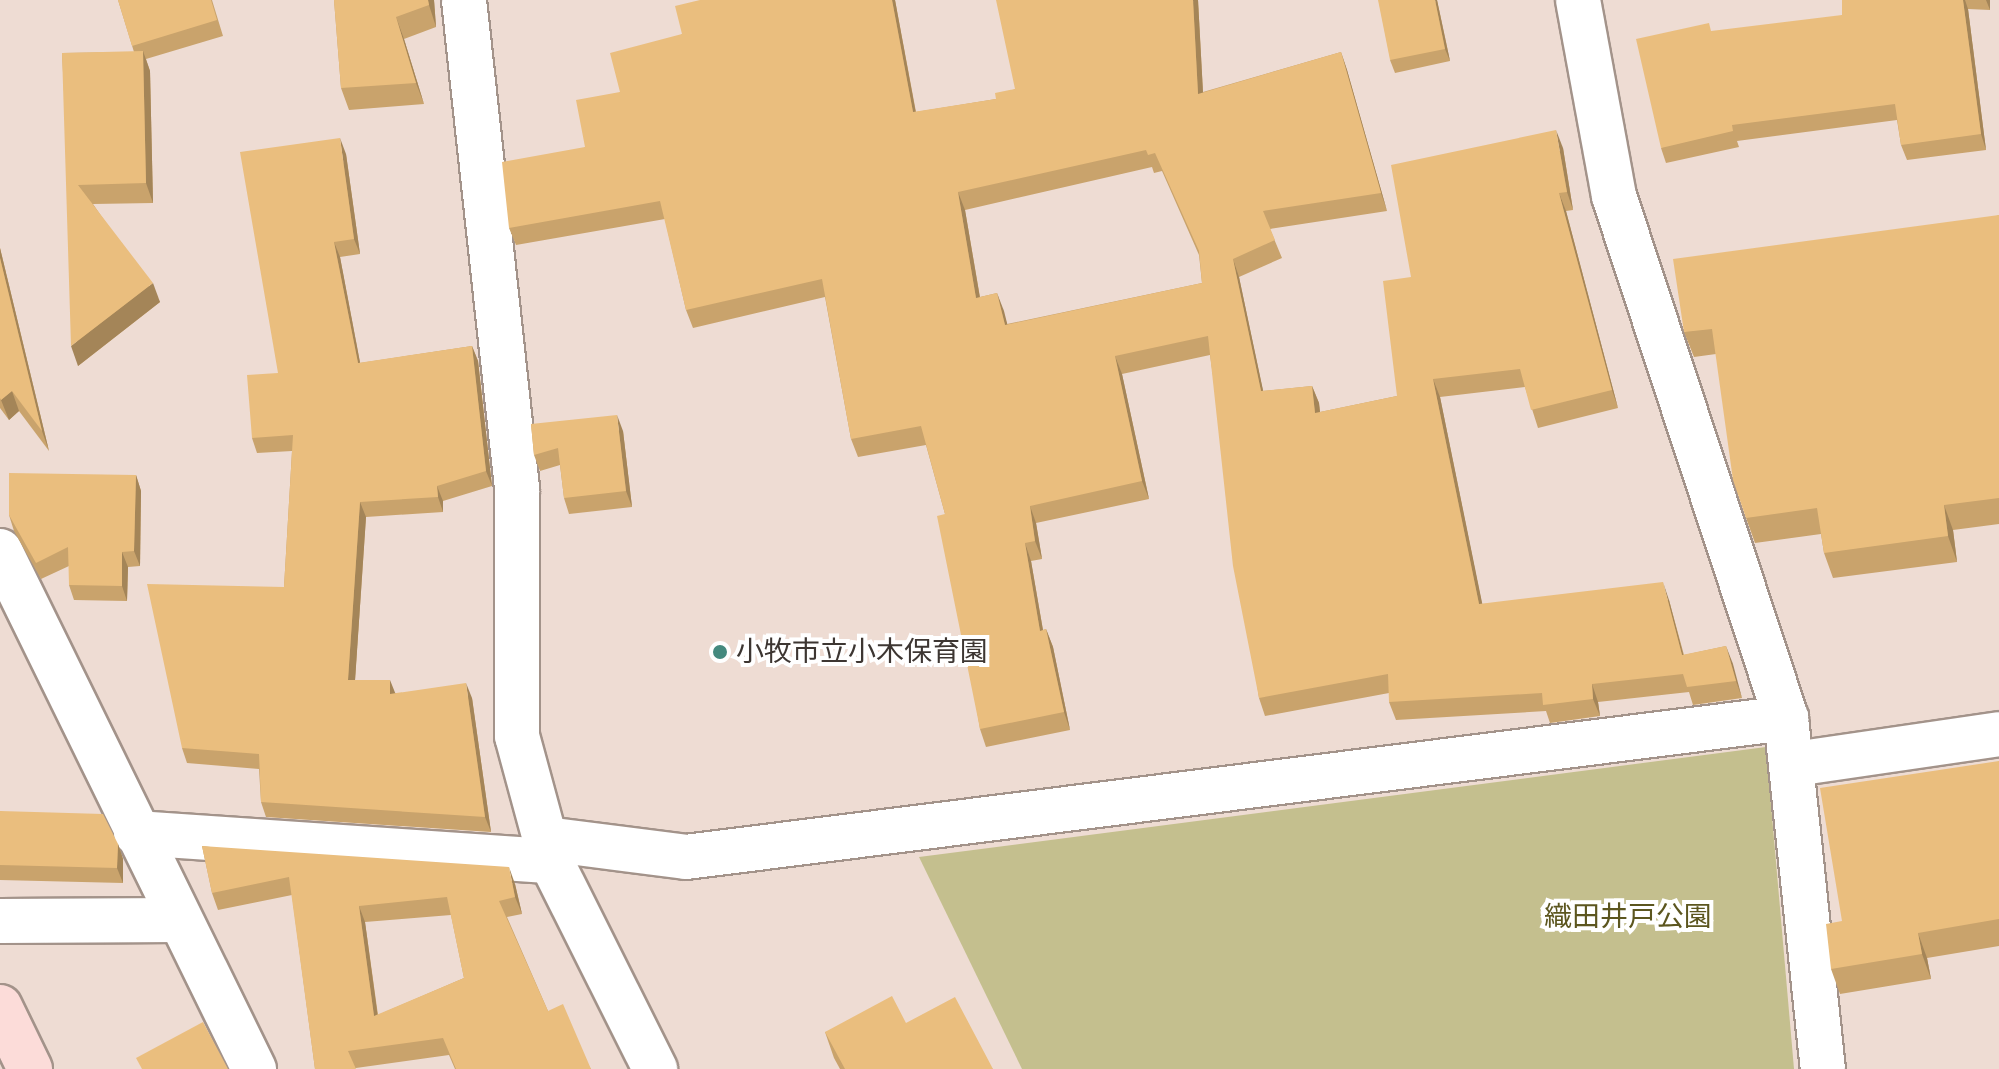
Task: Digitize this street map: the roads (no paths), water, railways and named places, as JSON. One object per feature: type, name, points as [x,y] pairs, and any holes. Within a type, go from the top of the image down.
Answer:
[{"type":"main road","points":[[0,1007],[30,1069]]},
{"type":"street","points":[[464,0],[517,489],[517,736],[548,850],[655,1069]]},
{"type":"street","points":[[1578,0],[1614,196],[1786,718],[1794,764],[1823,1069]]},
{"type":"street","points":[[0,551],[254,1069]]},
{"type":"street","points":[[136,833],[686,857],[1786,718]]},
{"type":"street","points":[[1794,764],[1999,734]]},
{"type":"street","points":[[0,921],[179,920]]},
{"type":"place","name":"小牧市立小木保育園","points":[[720,652]]},
{"type":"park label","name":"織田井戸公園","points":[[1628,917]]}]
